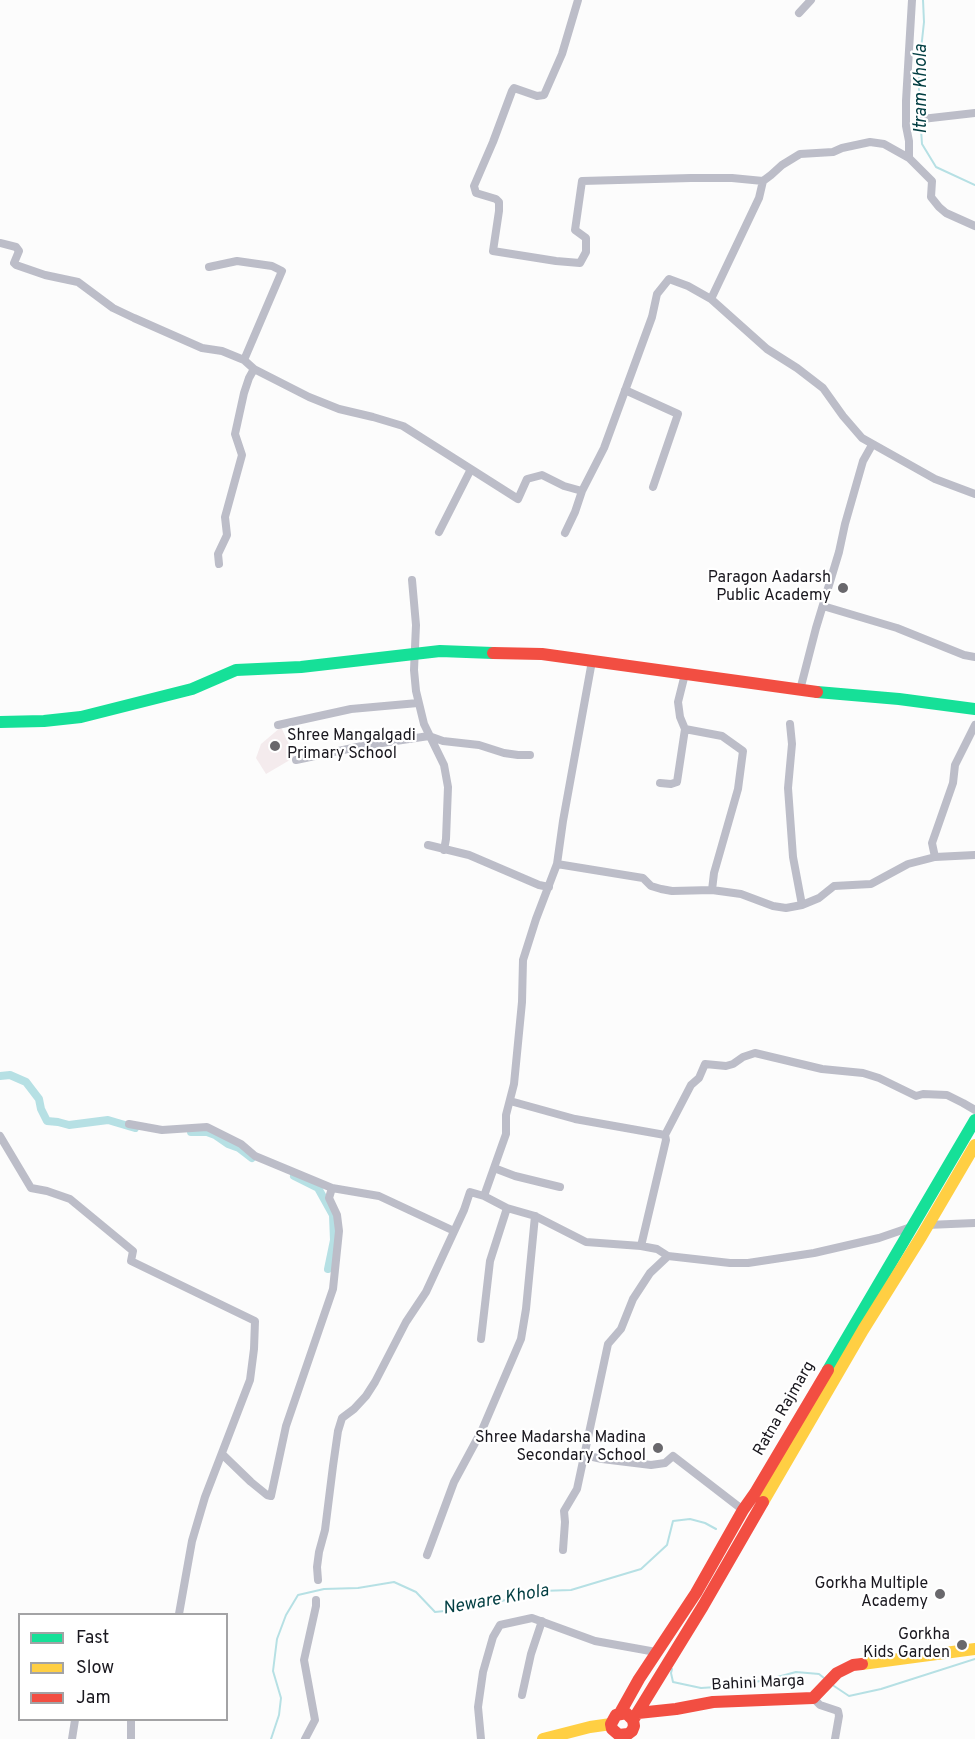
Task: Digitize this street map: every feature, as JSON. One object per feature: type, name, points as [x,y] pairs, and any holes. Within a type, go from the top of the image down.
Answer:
[{"type":"main road","points":[[0,722],[81,717],[192,689],[236,670],[301,667],[440,651],[542,654],[800,690],[975,709]]},
{"type":"main road","name":"Ratna Rajmarg","points":[[975,1120],[696,1593],[656,1652],[621,1713],[612,1718],[610,1730],[628,1737],[632,1731],[635,1717],[703,1606],[863,1330],[975,1144]]},
{"type":"main road","name":"Bahini Marga","points":[[635,1717],[713,1702],[821,1689],[837,1672],[853,1665],[975,1649]]},
{"type":"main road","points":[[621,1713],[635,1717]]},
{"type":"main road","points":[[543,1739],[590,1727],[610,1730]]},
{"type":"street","points":[[578,0],[562,54],[544,95],[537,96],[514,88],[474,186],[476,193],[499,202],[493,251],[580,263],[586,252],[585,238],[575,230],[582,181],[709,178],[763,181],[800,154],[833,152],[870,142],[884,144],[909,158],[932,181],[931,197],[939,207],[946,213],[975,226]]},
{"type":"street","points":[[799,13],[811,0]]},
{"type":"street","points":[[909,158],[906,101],[912,0]]},
{"type":"street","points":[[922,119],[975,113]]},
{"type":"street","points":[[711,299],[759,198],[763,181]]},
{"type":"street","points":[[0,243],[19,251],[14,263],[16,265],[45,275],[78,282],[113,308],[202,348],[222,351],[244,360],[254,369],[309,397],[339,409],[402,426],[518,499],[526,479],[542,475],[582,491]]},
{"type":"street","points":[[209,267],[237,261],[272,266],[282,271],[244,360]]},
{"type":"street","points":[[565,533],[582,491],[604,448],[652,317],[657,294],[669,279],[688,286],[711,299],[767,349],[823,388],[862,438],[935,479],[975,494]]},
{"type":"street","points":[[219,564],[218,554],[227,536],[225,517],[242,455],[235,434],[244,393],[254,369]]},
{"type":"street","points":[[625,390],[678,414],[653,487]]},
{"type":"street","points":[[800,690],[863,461],[872,445]]},
{"type":"street","points":[[440,532],[471,469]]},
{"type":"street","points":[[412,580],[416,625],[413,654],[418,703],[429,736],[444,765],[448,787],[444,850]]},
{"type":"street","points":[[823,606],[897,628],[964,655],[975,657]]},
{"type":"street","points":[[484,1196],[506,1134],[506,1115],[514,1084],[522,1002],[523,960],[557,864],[592,662]]},
{"type":"street","points":[[660,783],[677,782],[686,729],[680,717],[678,702],[685,674]]},
{"type":"street","points":[[278,725],[351,709],[418,703]]},
{"type":"street","points":[[790,724],[792,744],[788,788],[793,857],[802,905]]},
{"type":"street","points":[[935,856],[932,843],[953,783],[955,765],[975,725]]},
{"type":"street","points":[[686,729],[722,736],[743,751],[738,789],[714,873],[712,890]]},
{"type":"street","points":[[296,759],[429,736],[443,741],[479,745],[504,753],[530,755]]},
{"type":"street","points":[[428,845],[469,855],[549,888]]},
{"type":"street","points":[[557,864],[643,878],[651,886],[672,891],[712,890],[741,894],[773,906],[786,908],[819,898],[834,886],[871,884],[908,864],[935,856],[975,855]]},
{"type":"street","points":[[641,1246],[666,1140],[665,1135],[691,1085],[699,1078],[705,1064],[726,1066],[755,1053],[822,1069],[863,1073],[916,1096],[947,1095],[975,1110]]},
{"type":"street","points":[[510,1101],[575,1119],[665,1135]]},
{"type":"street","points":[[129,1124],[162,1130],[207,1127],[241,1144],[255,1156],[332,1188],[379,1196],[454,1231]]},
{"type":"street","points":[[0,1136],[31,1188],[70,1199],[133,1251],[131,1261],[255,1320],[250,1380],[205,1497],[192,1541],[179,1613]]},
{"type":"street","points":[[494,1168],[515,1176],[560,1187]]},
{"type":"street","points":[[222,1454],[251,1482],[267,1495],[272,1496],[286,1426],[333,1289],[339,1231],[337,1215],[329,1198],[332,1188]]},
{"type":"street","points":[[318,1580],[319,1552],[325,1530],[338,1431],[342,1418],[366,1396],[406,1322],[426,1292],[470,1192],[484,1196],[507,1208],[535,1216],[586,1242],[641,1246],[657,1249],[668,1256],[708,1261],[748,1263],[814,1253],[879,1238],[914,1226],[975,1222]]},
{"type":"street","points":[[481,1339],[490,1261],[507,1208]]},
{"type":"street","points":[[427,1555],[454,1482],[482,1430],[521,1339],[535,1216]]},
{"type":"street","points":[[563,1550],[564,1511],[577,1489],[608,1344],[621,1329],[633,1299],[650,1273],[668,1256]]},
{"type":"street","points":[[584,1455],[651,1465],[665,1463],[673,1456],[743,1510]]},
{"type":"street","points":[[305,1739],[315,1720],[304,1660],[316,1600]]},
{"type":"street","points":[[481,1739],[478,1707],[483,1672],[493,1637],[500,1624],[532,1618],[595,1641],[656,1652]]},
{"type":"street","points":[[522,1695],[531,1654],[542,1621]]},
{"type":"street","points":[[821,1689],[820,1705],[838,1711],[836,1739]]},
{"type":"street","points":[[72,1739],[75,1721]]},
{"type":"street","points":[[130,1721],[131,1739]]},
{"type":"shaded area","points":[[281,727],[295,757],[266,774],[256,758],[261,744]]},
{"type":"waterway","name":"Itram Khola","points":[[923,0],[924,22],[919,68],[922,144],[936,167],[975,185]]},
{"type":"waterway","points":[[0,1076],[10,1075],[26,1082],[39,1099],[47,1121],[69,1125],[108,1120],[135,1128]]},
{"type":"waterway","points":[[191,1132],[207,1132],[215,1135],[252,1158]]},
{"type":"waterway","points":[[294,1176],[318,1188],[333,1215],[334,1240],[328,1269]]},
{"type":"waterway","name":"Neware Khola","points":[[271,1739],[279,1715],[281,1698],[273,1671],[277,1639],[286,1615],[298,1595],[324,1589],[358,1588],[394,1582],[416,1592],[435,1612],[474,1608],[541,1591],[571,1590],[641,1569],[667,1545],[673,1521],[690,1519],[716,1529]]},
{"type":"waterway","name":"Neware Khola","points":[[831,1684],[849,1696],[881,1689],[975,1659]]},
{"type":"waterway","name":"Neware Khola","points":[[672,1669],[673,1682],[701,1688],[732,1686],[796,1672],[819,1674],[824,1678]]},
{"type":"traffic: fast","points":[[0,722],[81,717],[192,689],[236,670],[301,667],[440,651],[493,653]]},
{"type":"traffic: fast","points":[[817,692],[899,699],[975,709]]},
{"type":"traffic: fast","points":[[828,1370],[975,1120]]},
{"type":"traffic: slow","points":[[763,1502],[863,1330],[975,1145]]},
{"type":"traffic: slow","points":[[862,1664],[975,1649]]},
{"type":"traffic: slow","points":[[543,1739],[611,1724]]},
{"type":"traffic: jam","points":[[493,653],[542,654],[817,692]]},
{"type":"traffic: jam","points":[[620,1713],[639,1679],[696,1593],[743,1510],[828,1370]]},
{"type":"traffic: jam","points":[[633,1720],[626,1713],[616,1715],[611,1724],[612,1729],[619,1735],[632,1731],[633,1720],[763,1502]]},
{"type":"traffic: jam","points":[[638,1713],[713,1702],[813,1698],[837,1673],[853,1665],[862,1664]]},
{"type":"place","name":"Paragon Aadarsh Public Academy","points":[[843,588]]},
{"type":"place","name":"Shree Mangalgadi Primary School","points":[[275,746]]},
{"type":"place","name":"Shree Madarsha Madina Secondary School","points":[[658,1448]]},
{"type":"place","name":"Gorkha Multiple Academy","points":[[940,1594]]},
{"type":"place","name":"Gorkha Kids Garden","points":[[962,1645]]}]
